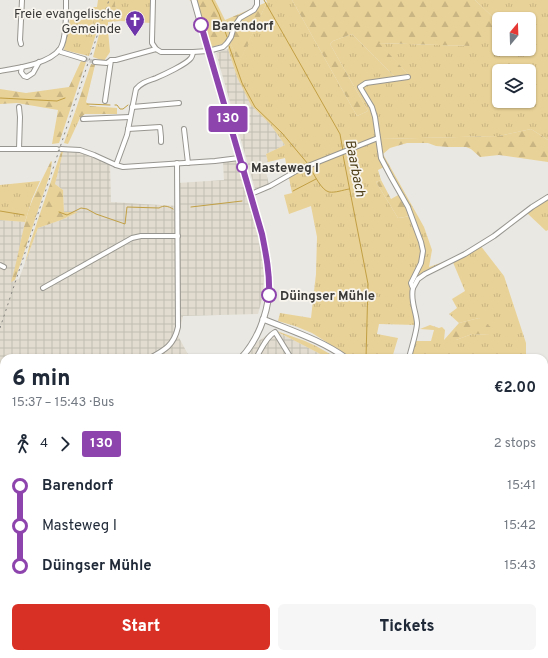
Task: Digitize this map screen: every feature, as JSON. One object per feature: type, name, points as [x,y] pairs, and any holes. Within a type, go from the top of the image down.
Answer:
[{"type":"main road","points":[[194,0],[239,158],[251,194],[262,234],[268,265],[269,292],[263,319],[252,344],[244,354]]},
{"type":"main road","points":[[263,319],[314,339],[339,354]]},
{"type":"street","points":[[21,44],[22,0]]},
{"type":"street","points":[[0,71],[39,62],[50,57],[59,50],[64,33],[66,0]]},
{"type":"street","points":[[153,0],[152,43],[156,49],[161,52],[208,51],[219,48],[227,43],[240,18],[254,10],[257,0]]},
{"type":"street","points":[[95,62],[107,63],[111,60],[156,49]]},
{"type":"street","points":[[59,50],[61,52],[84,59]]},
{"type":"street","points":[[116,165],[128,129],[136,89],[139,85],[175,69],[192,57],[193,52]]},
{"type":"street","points":[[105,101],[111,60]]},
{"type":"street","points":[[22,67],[21,72],[27,77],[33,73],[39,62]]},
{"type":"street","points":[[408,77],[366,83],[360,87],[372,107],[375,117],[381,158],[408,207],[421,242],[423,251],[421,263],[411,283],[413,288]]},
{"type":"street","points":[[132,107],[179,103]]},
{"type":"street","points":[[19,107],[19,149]]},
{"type":"street","points":[[84,119],[130,118]]},
{"type":"street","points":[[128,129],[160,127],[160,142]]},
{"type":"street","points":[[184,128],[188,163]]},
{"type":"street","points":[[251,194],[270,186],[309,165],[378,138]]},
{"type":"street","points":[[0,149],[80,150],[123,167],[239,158]]},
{"type":"street","points":[[158,354],[171,344],[177,332],[179,322],[177,163]]},
{"type":"street","points":[[409,354],[417,325],[412,293],[418,279],[472,250],[548,197]]},
{"type":"street","points":[[43,288],[132,238],[141,236],[178,236]]},
{"type":"street","points":[[258,354],[268,337],[273,332],[275,332],[289,354]]},
{"type":"shaded area","points":[[228,49],[237,77],[285,145],[266,154],[268,162],[264,163],[269,185],[255,189],[216,53]]},
{"type":"shaded area","points":[[63,152],[79,152],[110,164],[111,202],[179,206],[178,183],[224,180],[223,162],[237,160],[263,252],[264,280],[262,299],[258,314],[183,316],[178,336],[188,354],[0,354],[0,220],[25,222],[12,281],[19,279],[38,228],[61,220],[77,212],[64,212],[63,190],[55,184]]},
{"type":"shaded area","points":[[274,330],[320,354],[241,354]]},
{"type":"green space","points":[[98,0],[115,0],[115,5],[121,21],[108,22],[108,31],[97,31],[93,22],[93,7],[97,7]]},
{"type":"green space","points":[[115,0],[151,0],[151,23],[121,21],[115,5]]},
{"type":"green space","points":[[189,0],[215,0],[225,20],[267,2],[239,63],[230,42],[211,47],[192,1]]},
{"type":"green space","points":[[266,0],[292,0],[357,116],[368,111],[330,44],[333,41],[352,34],[395,77],[409,75],[378,43],[469,46],[492,27],[492,56],[536,56],[536,12],[492,12],[492,16],[475,0],[548,0],[548,140],[531,129],[499,136],[380,139],[384,167],[378,170],[381,180],[376,182],[398,218],[412,216],[421,242],[422,257],[411,283],[417,325],[379,324],[377,334],[398,338],[393,354],[346,354],[312,333],[278,321],[280,313],[311,318],[316,274],[317,237],[311,206],[289,214],[284,195],[292,193],[285,158],[268,162],[266,154],[285,145],[270,124],[251,105],[237,77],[228,49],[230,42],[239,62],[267,2]]},
{"type":"green space","points":[[292,0],[475,0],[492,16],[492,28],[484,37],[469,46],[379,43],[409,75],[395,77],[352,34],[333,41],[330,44],[368,111],[357,116]]},
{"type":"green space","points":[[91,16],[97,31],[89,56],[64,50],[70,19],[79,21]]},
{"type":"green space","points":[[100,31],[108,31],[110,52],[104,61],[93,57]]},
{"type":"green space","points":[[81,61],[86,62],[59,143],[52,144],[58,110],[17,103],[0,104],[0,89],[26,93],[69,87]]},
{"type":"green space","points":[[91,64],[95,65],[86,102],[90,106],[117,108],[117,114],[85,114],[80,118],[75,112]]},
{"type":"green space","points":[[75,112],[80,118],[68,144],[64,143]]},
{"type":"green space","points":[[531,129],[548,140],[548,162],[499,155],[480,157],[471,149],[466,147],[436,146],[428,143],[407,143],[390,148],[381,157],[380,139],[499,136]]},
{"type":"green space","points":[[61,152],[63,152],[55,184],[63,190],[64,212],[78,212],[38,228],[25,263],[30,243]]},
{"type":"green space","points":[[383,154],[424,227],[432,250],[429,267],[452,259],[425,273],[413,287],[412,283],[422,262],[422,241],[381,157]]},
{"type":"green space","points":[[51,161],[50,174],[15,280],[11,282],[28,212]]},
{"type":"green space","points":[[381,180],[391,199],[400,194],[411,216],[398,218],[376,182]]},
{"type":"green space","points":[[40,181],[32,199],[25,222],[0,220],[0,185]]},
{"type":"green space","points":[[548,199],[548,230],[546,231],[527,213]]},
{"type":"green space","points":[[480,245],[504,276],[526,343],[526,354],[410,354],[414,341],[431,341],[434,330],[420,329],[430,325],[439,328],[442,327],[445,330],[444,340],[456,340],[472,334],[490,335],[479,318],[459,323],[449,314],[457,308],[452,299],[465,291],[452,260]]},
{"type":"green space","points":[[479,318],[496,331],[490,335],[472,334],[456,340],[444,340],[459,323]]},
{"type":"green space","points":[[274,330],[305,341],[330,354],[320,354]]},
{"type":"waterway","points":[[212,0],[219,14],[227,37]]},
{"type":"waterway","name":"Baarbach","points":[[264,0],[340,134],[343,151]]},
{"type":"waterway","points":[[229,46],[242,83],[255,107],[282,133],[308,164]]},
{"type":"waterway","points":[[0,98],[57,101],[65,98]]},
{"type":"waterway","points":[[87,104],[110,105]]},
{"type":"waterway","points":[[115,105],[117,105],[120,109],[123,109],[128,105]]},
{"type":"waterway","name":"Baarbach","points":[[343,155],[368,284],[366,354]]},
{"type":"waterway","points":[[309,166],[326,191],[334,192],[349,189]]},
{"type":"waterway","points":[[293,191],[316,179]]},
{"type":"waterway","points":[[191,207],[242,201]]},
{"type":"waterway","points":[[59,212],[67,215],[81,208],[87,209],[96,214],[125,224],[127,207],[159,208],[166,206],[173,209]]},
{"type":"waterway","points":[[0,211],[24,215]]},
{"type":"tunnel","points":[[84,59],[95,62]]},
{"type":"railway","points":[[0,328],[109,0]]},
{"type":"bus line","name":"130","points":[[201,25],[262,234],[268,265],[269,295]]},
{"type":"place","name":"Barendorf","points":[[201,25]]},
{"type":"place","name":"Freie evangelische Gemeinde","points":[[135,37]]},
{"type":"place","name":"Masteweg I","points":[[242,167]]},
{"type":"place","name":"Düingser Mühle","points":[[269,295]]}]
